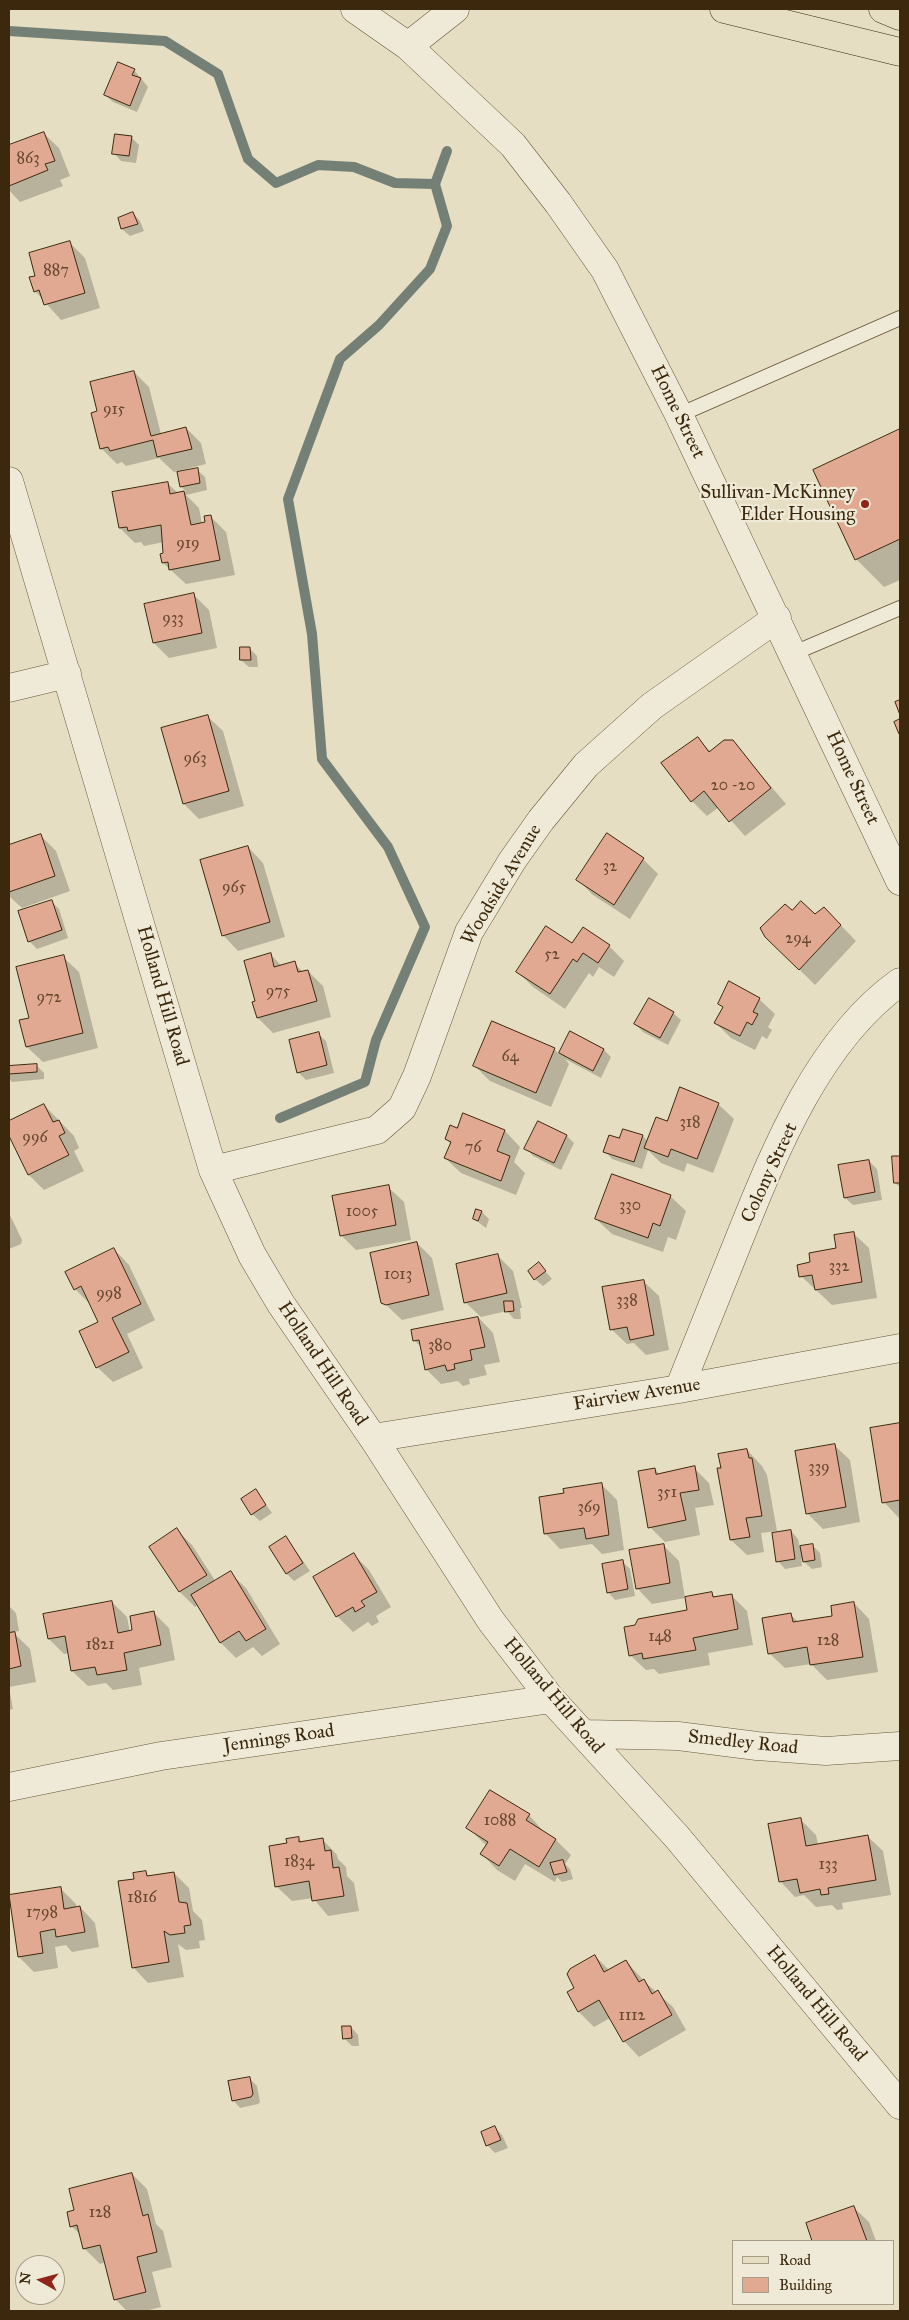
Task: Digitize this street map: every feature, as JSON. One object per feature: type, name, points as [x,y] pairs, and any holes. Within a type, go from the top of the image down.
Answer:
[{"type":"main road","points":[[724,9],[900,52]]},
{"type":"main road","points":[[883,9],[900,16]]},
{"type":"street","name":"Home Street","points":[[355,9],[408,46],[513,145],[558,202],[605,270],[679,415],[794,653],[900,881]]},
{"type":"street","points":[[408,46],[455,9]]},
{"type":"street","name":"Holland Hill Road","points":[[9,482],[213,1170],[252,1255],[281,1304],[373,1438],[491,1621],[551,1699],[585,1734],[677,1837],[900,2105]]},
{"type":"street","name":"Woodside Avenue","points":[[213,1170],[377,1130],[402,1108],[417,1076],[470,932],[512,861],[541,820],[586,765],[652,706],[777,618]]},
{"type":"street","points":[[9,688],[67,674]]},
{"type":"street","name":"Colony Street","points":[[679,1388],[765,1175],[811,1086],[857,1020],[880,997],[900,982]]},
{"type":"street","name":"Fairview Avenue","points":[[373,1438],[679,1388],[900,1348]]},
{"type":"street","name":"Jennings Road","points":[[9,1787],[161,1756],[551,1699]]},
{"type":"street","name":"Smedley Road","points":[[585,1734],[678,1736],[757,1746],[826,1751],[900,1746]]},
{"type":"lane","points":[[679,415],[900,318]]},
{"type":"lane","points":[[794,653],[900,608]]},
{"type":"building","points":[[118,62],[135,69],[132,75],[141,78],[130,106],[104,95]]},
{"type":"building","points":[[44,132],[55,161],[45,164],[48,170],[9,186],[9,145]]},
{"type":"building","points":[[115,134],[132,136],[129,156],[112,154]]},
{"type":"building","points":[[133,212],[138,224],[121,229],[118,218]]},
{"type":"building","points":[[70,241],[85,293],[44,305],[39,290],[34,292],[29,277],[35,276],[29,253]]},
{"type":"building","points":[[134,371],[151,436],[186,427],[192,449],[157,457],[153,440],[110,451],[108,447],[100,449],[91,413],[97,411],[90,382]]},
{"type":"building","name":"Sullivan-McKinney Elder Housing","points":[[900,429],[900,539],[855,560],[813,470]]},
{"type":"building","points":[[198,468],[200,483],[180,487],[177,472]]},
{"type":"building","points":[[168,482],[170,494],[184,491],[191,525],[205,522],[204,516],[211,515],[220,560],[169,570],[168,562],[162,563],[160,554],[163,553],[161,525],[128,531],[127,527],[119,528],[112,492]]},
{"type":"building","points":[[194,593],[202,633],[153,643],[144,604]]},
{"type":"building","points":[[240,647],[250,647],[251,660],[240,660]]},
{"type":"building","points":[[900,700],[900,715],[895,702]]},
{"type":"building","points":[[208,715],[229,791],[183,804],[161,728]]},
{"type":"building","points":[[900,719],[900,734],[899,734],[894,722]]},
{"type":"building","points":[[698,737],[709,752],[724,740],[733,740],[771,788],[729,822],[704,791],[691,802],[661,763]]},
{"type":"building","points":[[607,833],[644,858],[614,905],[576,880]]},
{"type":"building","points":[[41,834],[55,876],[9,892],[9,845]]},
{"type":"building","points":[[248,846],[270,922],[222,936],[200,860]]},
{"type":"building","points":[[52,900],[62,930],[28,942],[18,911]]},
{"type":"building","points":[[801,901],[815,914],[824,907],[841,925],[799,970],[765,937],[760,928],[785,904],[792,910]]},
{"type":"building","points":[[546,926],[572,943],[583,927],[610,945],[598,963],[583,953],[577,962],[573,959],[550,994],[516,972]]},
{"type":"building","points":[[271,953],[274,967],[295,961],[298,972],[308,970],[317,1001],[257,1018],[252,1002],[255,1001],[244,961]]},
{"type":"building","points":[[64,955],[83,1033],[26,1047],[19,1020],[29,1018],[16,967]]},
{"type":"building","points":[[729,981],[760,998],[753,1012],[758,1014],[752,1025],[747,1022],[740,1036],[714,1023],[723,1007],[718,1004]]},
{"type":"building","points":[[649,998],[674,1012],[660,1038],[634,1024]]},
{"type":"building","points":[[492,1021],[555,1048],[536,1093],[473,1066]]},
{"type":"building","points":[[570,1031],[604,1049],[593,1071],[559,1053]]},
{"type":"building","points":[[319,1032],[327,1065],[297,1073],[289,1040]]},
{"type":"building","points":[[37,1064],[37,1072],[9,1074],[9,1066]]},
{"type":"building","points":[[680,1087],[719,1103],[697,1159],[671,1149],[668,1157],[644,1148],[656,1117],[667,1121]]},
{"type":"building","points":[[44,1104],[53,1122],[59,1120],[65,1133],[59,1136],[69,1155],[28,1175],[9,1136],[9,1121]]},
{"type":"building","points":[[463,1113],[505,1130],[497,1151],[510,1156],[501,1181],[444,1158],[451,1142],[445,1139],[450,1125],[457,1128]]},
{"type":"building","points":[[538,1121],[567,1135],[554,1163],[524,1149]]},
{"type":"building","points":[[623,1129],[643,1135],[634,1162],[603,1152],[609,1135],[619,1138]]},
{"type":"building","points":[[892,1156],[900,1156],[900,1183],[894,1183]]},
{"type":"building","points":[[869,1160],[875,1192],[844,1198],[838,1165]]},
{"type":"building","points":[[612,1174],[671,1195],[660,1226],[653,1223],[648,1238],[595,1219]]},
{"type":"building","points":[[389,1185],[396,1225],[340,1236],[332,1196]]},
{"type":"building","points":[[476,1209],[482,1211],[478,1221],[473,1219]]},
{"type":"building","points":[[854,1232],[862,1282],[815,1290],[812,1275],[799,1277],[797,1265],[810,1262],[809,1253],[836,1248],[834,1235]]},
{"type":"building","points":[[417,1242],[429,1295],[386,1305],[381,1303],[370,1253]]},
{"type":"building","points":[[114,1248],[141,1304],[112,1318],[129,1352],[96,1368],[79,1331],[98,1322],[81,1286],[74,1290],[65,1272]]},
{"type":"building","points":[[498,1254],[507,1293],[464,1303],[456,1264]]},
{"type":"building","points":[[539,1262],[546,1271],[534,1280],[528,1271]]},
{"type":"building","points":[[644,1280],[654,1335],[630,1340],[627,1327],[610,1330],[602,1287]]},
{"type":"building","points":[[504,1301],[513,1301],[514,1311],[505,1312]]},
{"type":"building","points":[[478,1317],[485,1347],[470,1350],[472,1360],[454,1364],[455,1369],[447,1371],[445,1365],[425,1370],[419,1340],[413,1341],[411,1330]]},
{"type":"building","points":[[900,1423],[900,1500],[882,1503],[870,1428]]},
{"type":"building","points":[[835,1444],[846,1507],[806,1514],[795,1451]]},
{"type":"building","points":[[747,1449],[749,1458],[752,1458],[762,1516],[746,1518],[750,1537],[730,1540],[717,1468],[721,1468],[718,1454]]},
{"type":"building","points":[[695,1466],[699,1490],[680,1493],[686,1520],[648,1528],[638,1471],[655,1468],[656,1474]]},
{"type":"building","points":[[602,1483],[609,1535],[586,1539],[584,1528],[544,1534],[539,1497],[564,1493],[563,1489]]},
{"type":"building","points":[[256,1489],[266,1505],[251,1515],[241,1499]]},
{"type":"building","points":[[177,1528],[207,1575],[179,1592],[149,1547]]},
{"type":"building","points":[[791,1530],[795,1559],[776,1562],[772,1533]]},
{"type":"building","points":[[286,1536],[303,1563],[286,1574],[269,1547]]},
{"type":"building","points":[[664,1544],[670,1583],[636,1589],[629,1550]]},
{"type":"building","points":[[813,1544],[815,1560],[803,1562],[800,1546]]},
{"type":"building","points":[[354,1553],[377,1592],[361,1601],[365,1606],[355,1612],[353,1607],[336,1617],[313,1577]]},
{"type":"building","points":[[623,1560],[628,1589],[607,1593],[602,1564]]},
{"type":"building","points":[[231,1571],[266,1629],[246,1641],[239,1631],[220,1643],[191,1595]]},
{"type":"building","points":[[712,1592],[713,1597],[732,1594],[738,1629],[693,1638],[696,1650],[643,1659],[642,1653],[629,1656],[624,1627],[635,1625],[638,1619],[687,1610],[685,1597]]},
{"type":"building","points":[[112,1601],[118,1633],[132,1630],[130,1616],[154,1611],[161,1645],[124,1653],[127,1670],[97,1675],[95,1667],[71,1671],[65,1636],[48,1639],[43,1614]]},
{"type":"building","points":[[854,1602],[863,1657],[810,1665],[807,1647],[768,1654],[762,1618],[791,1613],[793,1622],[832,1616],[831,1606]]},
{"type":"building","points":[[15,1632],[21,1666],[9,1669],[9,1633]]},
{"type":"building","points":[[490,1790],[530,1814],[526,1820],[556,1839],[539,1867],[510,1849],[499,1866],[480,1854],[488,1842],[466,1828]]},
{"type":"building","points":[[801,1818],[806,1846],[868,1835],[876,1880],[828,1888],[829,1894],[821,1895],[820,1889],[800,1893],[797,1879],[779,1882],[768,1824]]},
{"type":"building","points":[[299,1837],[299,1842],[323,1838],[325,1851],[331,1850],[333,1868],[339,1867],[344,1896],[312,1901],[309,1881],[275,1887],[269,1846],[287,1843],[286,1839]]},
{"type":"building","points":[[563,1860],[567,1872],[554,1875],[550,1863]]},
{"type":"building","points":[[146,1871],[147,1876],[174,1872],[179,1902],[187,1903],[191,1925],[184,1926],[185,1933],[170,1935],[164,1931],[169,1962],[132,1968],[118,1881],[134,1879],[133,1873]]},
{"type":"building","points":[[61,1887],[64,1909],[80,1906],[85,1932],[56,1937],[55,1929],[40,1932],[43,1953],[18,1957],[9,1895]]},
{"type":"building","points":[[595,1955],[604,1972],[626,1960],[639,1982],[644,1979],[652,1994],[658,1990],[672,2015],[623,2042],[599,2000],[578,2012],[567,1992],[574,1988],[567,1974],[570,1969]]},
{"type":"building","points":[[342,2026],[351,2026],[352,2038],[343,2039]]},
{"type":"building","points":[[250,2077],[253,2094],[251,2097],[232,2101],[228,2081]]},
{"type":"building","points":[[495,2126],[501,2140],[486,2146],[481,2132]]},
{"type":"building","points":[[132,2173],[143,2216],[148,2214],[157,2252],[137,2257],[146,2292],[114,2300],[100,2245],[83,2249],[77,2225],[70,2227],[67,2212],[74,2210],[69,2189]]},
{"type":"building","points":[[854,2206],[867,2240],[812,2240],[806,2223]]},
{"type":"waterway","points":[[9,31],[165,41],[218,74],[248,159],[276,183],[318,165],[354,167],[395,183],[435,184]]},
{"type":"waterway","points":[[280,1118],[365,1082],[376,1040],[425,927],[388,847],[322,759],[312,634],[288,499],[340,359],[379,325],[430,269],[447,226],[435,184],[447,151]]},
{"type":"place","name":"Sullivan-McKinney Elder Housing","points":[[865,504]]}]
